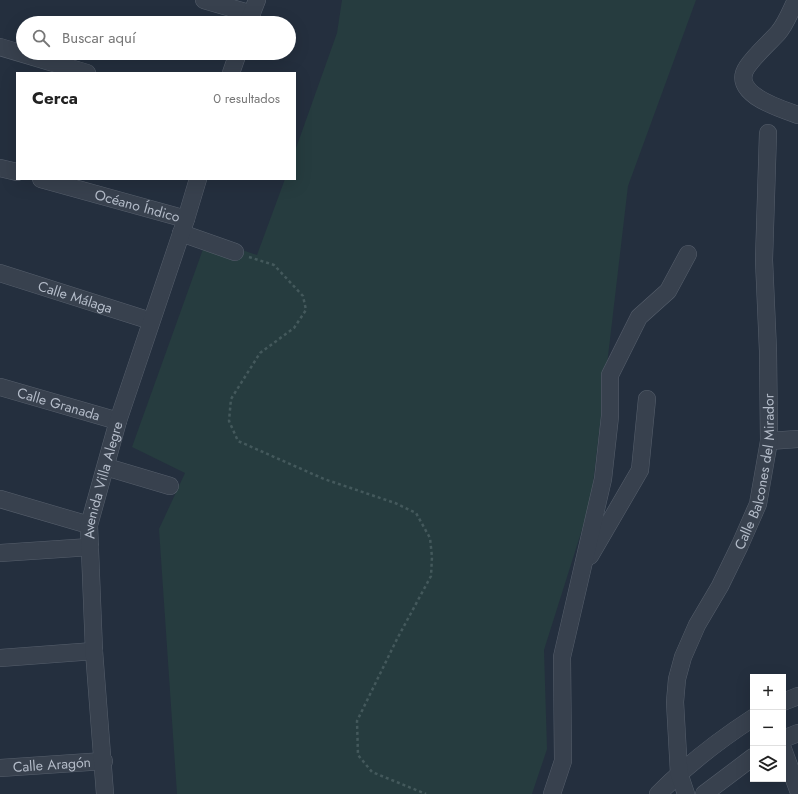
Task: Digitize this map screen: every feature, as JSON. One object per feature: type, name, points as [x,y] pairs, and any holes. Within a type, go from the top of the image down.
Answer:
[{"type":"street","points":[[204,0],[252,12]]},
{"type":"street","points":[[779,31],[796,0]]},
{"type":"street","points":[[798,19],[779,31],[760,51],[746,69],[744,78],[745,85],[751,93],[762,101],[798,115]]},
{"type":"street","points":[[0,47],[16,52]]},
{"type":"street","points":[[44,60],[85,72]]},
{"type":"street","points":[[231,72],[236,60]]},
{"type":"street","name":"Calle Balcones del Mirador","points":[[686,794],[679,773],[675,702],[677,679],[683,657],[696,625],[720,586],[758,504],[769,441],[764,260],[768,133]]},
{"type":"street","points":[[0,168],[16,172]]},
{"type":"street","name":"Océano Índico","points":[[44,180],[184,226],[234,252]]},
{"type":"street","name":"Avenida Villa Alegre","points":[[106,794],[94,652],[89,525],[118,421],[184,226],[198,180]]},
{"type":"street","points":[[552,794],[563,761],[562,658],[603,479],[610,416],[610,374],[639,317],[668,291],[688,254]]},
{"type":"street","name":"Calle Málaga","points":[[0,273],[151,321]]},
{"type":"street","name":"Calle Granada","points":[[0,387],[118,421]]},
{"type":"street","points":[[581,572],[640,470],[647,399]]},
{"type":"street","points":[[769,441],[798,439]]},
{"type":"street","points":[[106,467],[170,486]]},
{"type":"street","points":[[0,500],[89,525]]},
{"type":"street","points":[[0,553],[90,548]]},
{"type":"street","points":[[0,658],[94,652]]},
{"type":"street","points":[[786,701],[798,696]]},
{"type":"street","points":[[658,794],[679,773],[728,734],[750,720]]},
{"type":"street","points":[[786,738],[798,732]]},
{"type":"street","points":[[786,756],[798,790]]},
{"type":"street","points":[[704,794],[750,759]]},
{"type":"street","name":"Calle Aragón","points":[[0,768],[104,761]]},
{"type":"path","points":[[234,252],[274,265],[303,296],[306,310],[294,328],[260,353],[231,399],[230,421],[238,441],[324,479],[395,503],[416,513],[430,538],[432,557],[431,576],[397,639],[357,721],[358,755],[372,772],[426,794]]},
{"type":"green space","points":[[342,0],[696,0],[628,186],[591,501],[544,650],[547,749],[532,794],[177,794],[159,529],[185,473],[132,447],[207,238],[257,255],[285,180],[296,180],[296,148],[337,33]]}]
